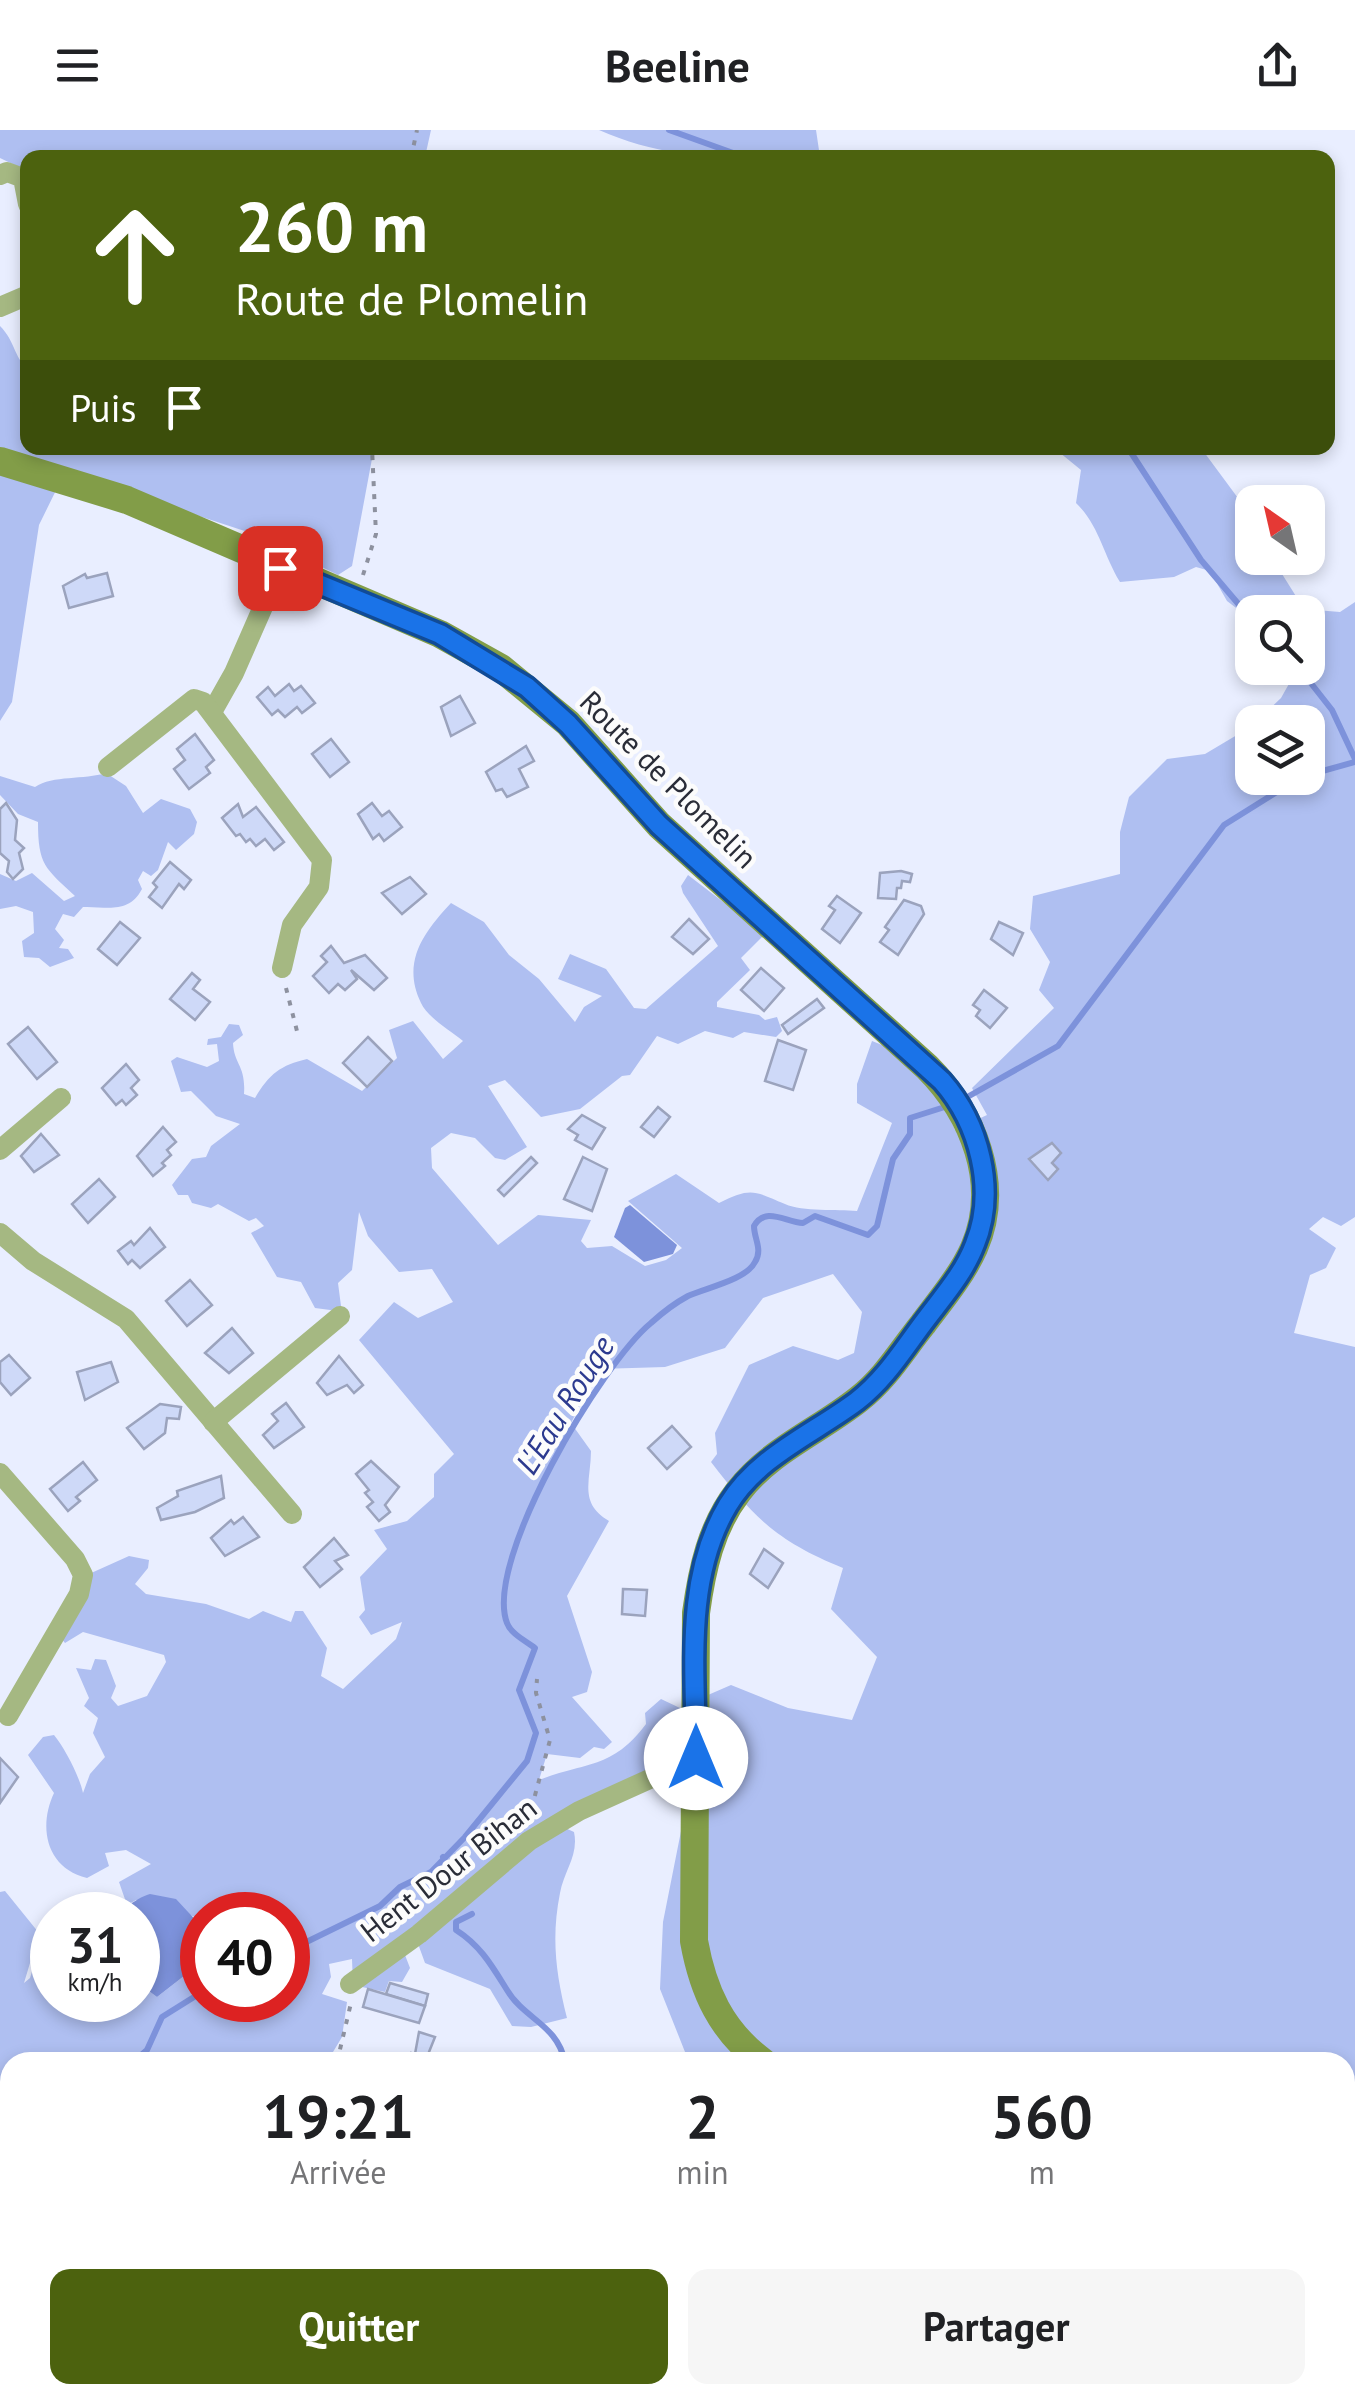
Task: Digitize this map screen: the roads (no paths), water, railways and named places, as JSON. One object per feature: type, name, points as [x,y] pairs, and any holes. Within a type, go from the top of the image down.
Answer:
[{"type":"street","name":"Route de Plomelin","points":[[0,460],[114,496],[464,646],[538,696],[659,825],[908,1048],[959,1104],[980,1156],[984,1198],[980,1230],[966,1263],[880,1380],[766,1463],[736,1494],[717,1527],[696,1613],[696,1758]]},
{"type":"street","points":[[212,712],[280,568]]},
{"type":"street","points":[[108,767],[194,699],[199,698],[212,712],[322,860],[319,887],[292,925],[282,968]]},
{"type":"street","points":[[0,1150],[61,1098]]},
{"type":"street","points":[[0,1234],[33,1261],[126,1319],[292,1514]]},
{"type":"street","points":[[214,1422],[340,1316]]},
{"type":"street","points":[[0,1473],[75,1559],[83,1575],[79,1594],[8,1716]]},
{"type":"street","points":[[696,1758],[692,1902],[698,1966],[716,2010],[734,2037],[751,2052]]},
{"type":"street","name":"Hent Dour Bihan","points":[[350,1984],[419,1934],[529,1840],[579,1811],[696,1758]]},
{"type":"waterway","points":[[669,130],[725,150]]},
{"type":"waterway","points":[[1133,455],[1201,560],[1235,600]]},
{"type":"waterway","points":[[1312,685],[1332,710],[1355,759]]},
{"type":"waterway","name":"L'Eau Rouge","points":[[1325,770],[1355,762]]},
{"type":"waterway","name":"L'Eau Rouge","points":[[962,1100],[1058,1046],[1224,825],[1272,795]]},
{"type":"waterway","name":"L'Eau Rouge","points":[[310,1940],[380,1906],[400,1887],[431,1872],[527,1761],[536,1733],[519,1690],[535,1648],[509,1627],[504,1594],[512,1556],[529,1511],[604,1378],[655,1319],[688,1296],[734,1279],[750,1268],[758,1253],[754,1226],[764,1217],[803,1223],[815,1216],[868,1235],[877,1226],[893,1159],[910,1134],[910,1118],[951,1105]]},
{"type":"waterway","points":[[443,1857],[455,1875]]},
{"type":"waterway","points":[[472,1914],[456,1922],[456,1930],[485,1957],[514,2000],[548,2030],[562,2052]]},
{"type":"waterway","name":"L'Eau Rouge","points":[[145,2052],[162,2017],[180,2006]]}]
